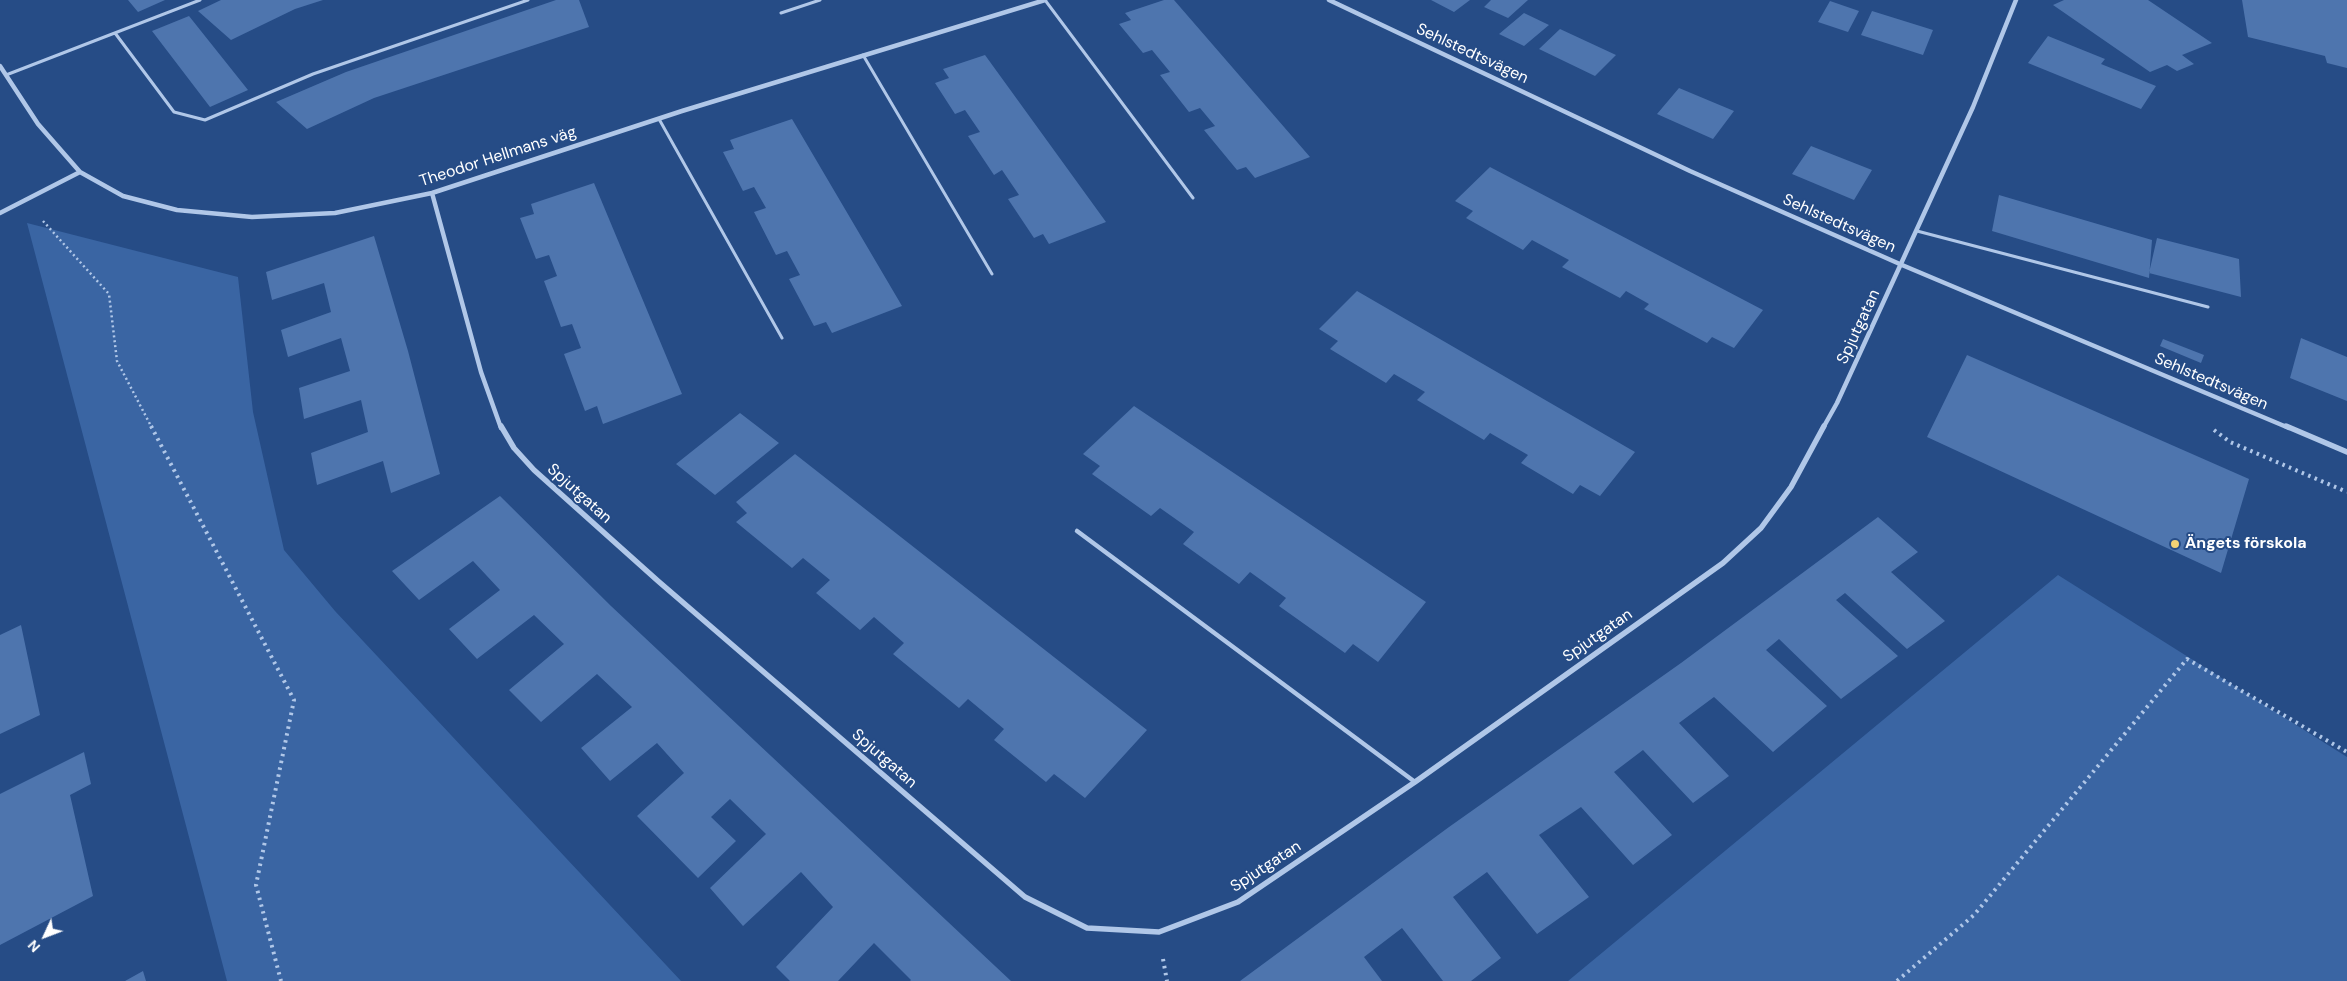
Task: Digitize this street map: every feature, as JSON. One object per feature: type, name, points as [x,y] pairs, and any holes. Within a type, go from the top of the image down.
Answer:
[{"type":"street","name":"Theodor Hellmans väg","points":[[0,66],[38,124],[80,172],[123,196],[177,210],[252,217],[335,213],[432,193],[659,119],[1045,0]]},
{"type":"street","name":"Sehlstedtsvägen","points":[[1329,0],[1690,171],[1902,265],[2347,452]]},
{"type":"street","points":[[1337,4],[1343,0]]},
{"type":"street","name":"Spjutgatan","points":[[432,193],[481,372],[499,424],[514,448],[534,470],[644,568],[1025,897],[1088,928],[1159,932],[1238,902],[1415,782],[1723,563],[1761,528],[1791,487],[1837,403],[1902,265],[1972,107],[2016,0]]},
{"type":"street","points":[[0,213],[80,172]]},
{"type":"lane","points":[[6,76],[200,0]]},
{"type":"lane","points":[[115,33],[174,112],[205,120],[313,74],[528,0]]},
{"type":"lane","points":[[781,13],[820,0]]},
{"type":"lane","points":[[1045,0],[1193,198]]},
{"type":"lane","points":[[863,55],[992,274]]},
{"type":"lane","points":[[659,119],[782,338]]},
{"type":"lane","points":[[1917,230],[2208,307]]},
{"type":"lane","points":[[1077,532],[1415,782]]},
{"type":"path","points":[[25,200],[109,294],[117,361],[294,700],[256,885],[282,981]]},
{"type":"path","points":[[1897,981],[1974,915],[2187,659],[2347,752]]},
{"type":"shaded area","points":[[27,223],[238,277],[253,412],[284,550],[335,611],[681,981],[227,981]]},
{"type":"shaded area","points":[[2058,575],[2347,757],[2347,981],[1568,981]]},
{"type":"building","points":[[128,0],[165,0],[138,12]]},
{"type":"building","points":[[221,0],[323,0],[295,9],[231,40],[198,11]]},
{"type":"building","points":[[556,0],[579,0],[589,27],[374,98],[307,129],[276,102],[346,72]]},
{"type":"building","points":[[1164,0],[1174,0],[1310,157],[1255,178],[1246,167],[1237,170],[1204,130],[1215,126],[1200,108],[1189,112],[1160,75],[1170,72],[1152,50],[1143,53],[1119,24],[1131,20],[1125,13]]},
{"type":"building","points":[[1431,0],[1470,0],[1454,12]]},
{"type":"building","points":[[1491,0],[1528,0],[1508,18],[1484,7]]},
{"type":"building","points":[[2064,0],[2148,0],[2212,43],[2182,55],[2194,64],[2177,71],[2167,65],[2150,72],[2053,5]]},
{"type":"building","points":[[2242,0],[2347,0],[2347,68],[2327,63],[2325,56],[2248,37]]},
{"type":"building","points":[[1830,1],[1859,11],[1848,32],[1818,22]]},
{"type":"building","points":[[1872,11],[1933,30],[1923,55],[1861,35]]},
{"type":"building","points":[[1524,13],[1549,25],[1524,46],[1499,34]]},
{"type":"building","points":[[189,16],[248,90],[210,107],[152,31]]},
{"type":"building","points":[[1560,29],[1616,55],[1595,76],[1539,49]]},
{"type":"building","points":[[2048,36],[2105,59],[2101,64],[2156,86],[2141,109],[2028,63]]},
{"type":"building","points":[[985,55],[1106,222],[1049,244],[1043,234],[1034,238],[1008,199],[1019,195],[1002,170],[994,175],[968,136],[980,132],[965,110],[955,114],[935,83],[949,78],[943,69]]},
{"type":"building","points":[[1679,88],[1734,111],[1713,139],[1657,114]]},
{"type":"building","points":[[792,119],[902,306],[832,333],[826,322],[814,326],[789,279],[800,275],[787,251],[776,255],[754,212],[766,208],[754,187],[743,191],[723,152],[734,149],[730,140]]},
{"type":"building","points":[[1811,146],[1872,170],[1854,200],[1792,174]]},
{"type":"building","points":[[1490,167],[1763,310],[1734,348],[1712,337],[1707,343],[1644,309],[1649,304],[1626,291],[1620,298],[1562,267],[1569,260],[1532,240],[1523,250],[1466,218],[1473,211],[1455,201]]},
{"type":"building","points":[[594,183],[682,394],[603,424],[597,406],[585,411],[564,354],[581,348],[572,324],[561,327],[544,281],[557,276],[549,255],[536,259],[520,218],[534,214],[531,204]]},
{"type":"building","points":[[1999,195],[2152,240],[2149,278],[1992,231]]},
{"type":"building","points":[[374,236],[408,351],[440,474],[391,493],[383,461],[317,485],[311,453],[368,432],[361,400],[304,419],[299,388],[350,371],[341,338],[288,357],[281,330],[331,312],[324,283],[272,300],[266,272]]},
{"type":"building","points":[[2157,238],[2239,259],[2241,297],[2149,273]]},
{"type":"building","points":[[1357,291],[1635,452],[1600,496],[1580,485],[1573,494],[1521,463],[1528,455],[1490,433],[1484,440],[1417,400],[1425,392],[1394,374],[1386,383],[1330,349],[1338,341],[1319,329]]},
{"type":"building","points":[[2301,338],[2347,357],[2347,401],[2290,378]]},
{"type":"building","points":[[2163,339],[2204,355],[2201,363],[2160,346]]},
{"type":"building","points":[[1967,355],[2249,479],[2221,573],[1927,437]]},
{"type":"building","points":[[1134,406],[1426,602],[1378,662],[1353,644],[1345,653],[1279,606],[1286,598],[1250,572],[1239,584],[1183,544],[1194,532],[1160,508],[1151,516],[1092,474],[1100,466],[1083,454]]},
{"type":"building","points":[[740,413],[779,443],[715,495],[676,464]]},
{"type":"building","points":[[795,454],[1147,730],[1085,798],[1054,774],[1046,782],[994,740],[1004,729],[968,699],[959,708],[893,654],[904,643],[874,617],[860,630],[816,593],[830,580],[803,558],[792,568],[736,522],[747,513],[736,502]]},
{"type":"building","points":[[500,496],[611,606],[1011,981],[910,981],[874,943],[838,981],[790,981],[776,967],[833,907],[801,872],[743,926],[710,888],[766,834],[730,799],[711,817],[736,841],[698,878],[637,816],[684,773],[657,743],[610,781],[581,748],[632,707],[597,674],[541,722],[509,690],[564,644],[534,615],[477,659],[449,629],[500,590],[473,561],[419,600],[392,571]]},
{"type":"building","points":[[1878,517],[1918,552],[1891,572],[1945,621],[1907,649],[1845,593],[1836,600],[1898,656],[1841,699],[1779,639],[1766,650],[1827,706],[1773,752],[1714,697],[1679,723],[1729,776],[1693,803],[1643,750],[1614,772],[1672,835],[1633,865],[1581,807],[1539,835],[1589,897],[1537,934],[1487,872],[1453,897],[1501,958],[1471,981],[1443,981],[1402,928],[1364,957],[1382,981],[1240,981],[1449,827],[1681,663]]},
{"type":"building","points":[[21,625],[40,715],[0,734],[0,635]]},
{"type":"building","points":[[84,752],[91,784],[70,795],[93,896],[0,945],[0,794]]},
{"type":"building","points":[[143,971],[146,981],[125,981]]},
{"type":"place","name":"Ängets förskola","points":[[2175,544]]}]
